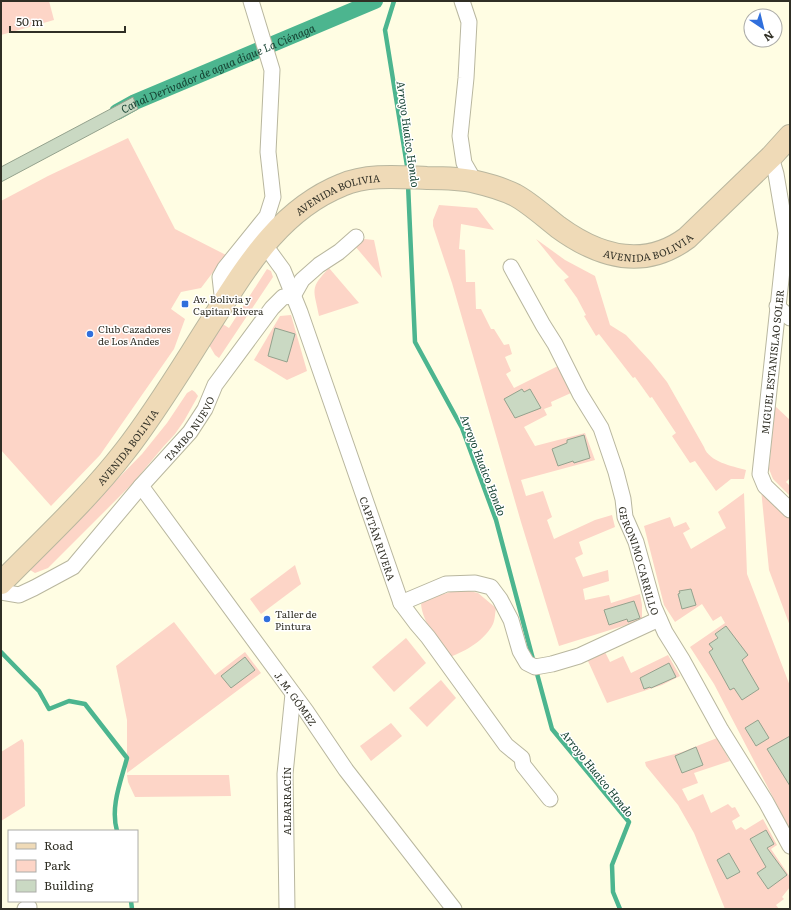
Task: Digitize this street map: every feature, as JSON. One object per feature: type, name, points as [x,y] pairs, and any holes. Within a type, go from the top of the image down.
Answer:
[{"type":"street","points":[[223,304],[220,277],[225,268],[267,216],[273,197],[268,152],[272,70],[251,1]]},
{"type":"street","points":[[462,1],[469,22],[466,78],[460,136],[464,163],[475,182]]},
{"type":"street","name":"AVENIDA BOLIVIA","points":[[1,583],[90,492],[125,452],[149,419],[241,276],[264,244],[290,217],[330,190],[365,178],[446,178],[475,182],[516,196],[573,238],[598,250],[629,257],[643,256],[666,251],[687,238],[771,157],[790,136]]},
{"type":"street","name":"MIGUEL ESTANISLAO SOLER","points":[[771,157],[776,174],[786,233],[760,474],[766,486],[790,510]]},
{"type":"street","points":[[293,296],[302,280],[339,252],[356,236]]},
{"type":"street","name":"CAPITÁN RIVERA","points":[[264,244],[283,270],[300,312],[401,603],[428,637],[506,745],[522,758],[523,764],[550,799]]},
{"type":"street","name":"GERONIMO CARRILLO","points":[[511,267],[580,394],[601,428],[616,472],[623,498],[625,517],[636,542],[659,620],[721,730],[766,802],[790,846]]},
{"type":"street","name":"TAMBO NUEVO","points":[[1,592],[18,594],[34,588],[73,567],[141,486],[190,432],[205,409],[215,385],[272,308],[283,298],[293,296]]},
{"type":"street","points":[[777,306],[790,318]]},
{"type":"street","name":"J. M. GÓMEZ","points":[[141,486],[306,711],[346,770],[454,909]]},
{"type":"street","points":[[401,603],[446,584],[475,583],[491,587],[500,599],[511,620],[520,651],[527,663],[535,667],[552,664],[579,656],[659,620]]},
{"type":"street","name":"ALBARRACÍN","points":[[287,909],[285,774],[293,694]]},
{"type":"green space","points":[[1,1],[49,1],[54,20],[1,35]]},
{"type":"green space","name":"Club Cazadores de Los Andes","points":[[128,138],[175,229],[226,255],[201,288],[181,292],[171,309],[185,319],[174,349],[100,455],[51,506],[1,450],[1,201],[48,176]]},
{"type":"green space","points":[[439,205],[477,208],[494,230],[461,224],[459,249],[465,250],[466,282],[475,282],[476,309],[481,309],[491,329],[494,329],[504,345],[509,344],[512,354],[505,357],[511,371],[506,374],[514,388],[558,366],[571,393],[551,402],[552,406],[544,409],[547,415],[524,427],[535,446],[585,433],[595,460],[521,480],[526,496],[543,491],[552,517],[547,520],[554,539],[595,520],[612,515],[615,527],[579,542],[583,554],[575,558],[583,577],[608,570],[609,581],[583,589],[585,600],[609,595],[611,603],[640,594],[642,620],[559,646],[521,522],[452,283],[433,226],[433,220]]},
{"type":"green space","points":[[364,239],[374,240],[382,278],[355,246]]},
{"type":"green space","points":[[536,239],[565,260],[595,276],[610,325],[626,335],[667,382],[707,452],[722,463],[746,470],[744,479],[731,479],[716,491],[695,461],[690,463],[672,436],[676,433],[652,397],[650,398],[635,377],[633,378],[599,334],[596,336],[584,316],[586,315],[577,298],[564,280],[569,277]]},
{"type":"green space","points":[[329,268],[359,303],[319,316],[315,294],[316,285]]},
{"type":"green space","points":[[267,269],[271,271],[273,277],[219,358],[215,355],[208,343],[221,323],[229,328]]},
{"type":"green space","points":[[291,315],[307,371],[287,380],[254,360],[280,316]]},
{"type":"green space","points":[[192,390],[198,396],[184,421],[175,434],[133,483],[48,568],[35,573],[30,570],[30,565],[61,537],[142,454],[167,423],[187,393]]},
{"type":"green space","points":[[775,406],[790,420],[790,478],[786,482],[790,486],[790,496],[773,479],[769,469]]},
{"type":"green space","points":[[761,489],[790,517],[790,626],[769,570]]},
{"type":"green space","points":[[744,493],[747,574],[790,686],[790,830],[714,684],[690,647],[725,623],[721,616],[713,621],[702,604],[675,622],[664,605],[644,526],[670,517],[674,527],[686,522],[690,529],[683,533],[691,549],[726,528],[718,512]]},
{"type":"green space","points":[[295,565],[301,584],[261,614],[250,599]]},
{"type":"green space","points":[[461,589],[478,593],[496,608],[495,618],[490,630],[480,640],[462,652],[450,657],[428,626],[421,604],[430,598]]},
{"type":"green space","points":[[174,622],[215,675],[245,652],[261,673],[127,773],[127,720],[116,666]]},
{"type":"green space","points":[[406,638],[426,663],[394,692],[372,667]]},
{"type":"green space","points":[[600,642],[610,662],[623,656],[631,673],[668,655],[680,676],[662,685],[607,703],[583,650]]},
{"type":"green space","points":[[441,680],[456,698],[427,727],[409,708]]},
{"type":"green space","points":[[391,723],[402,736],[371,761],[360,746]]},
{"type":"green space","points":[[717,738],[730,761],[694,773],[698,783],[682,789],[688,801],[703,794],[711,813],[728,804],[732,808],[735,807],[740,816],[732,821],[736,830],[741,827],[745,830],[763,819],[777,845],[771,849],[790,877],[790,887],[782,897],[784,899],[776,905],[779,909],[725,909],[694,833],[678,805],[646,766],[645,762],[682,752]]},
{"type":"green space","points":[[22,739],[24,743],[25,806],[1,821],[1,752]]},
{"type":"green space","points":[[127,775],[229,775],[231,796],[135,797],[128,782]]},
{"type":"building","points":[[133,97],[138,109],[1,182],[1,167]]},
{"type":"building","points":[[275,328],[295,334],[287,362],[268,356]]},
{"type":"building","points":[[522,389],[524,392],[530,389],[541,408],[515,418],[504,399]]},
{"type":"building","points":[[584,435],[590,458],[574,463],[573,461],[558,466],[552,449],[567,443],[567,440]]},
{"type":"building","points":[[691,589],[696,605],[682,609],[678,594],[680,593],[679,591]]},
{"type":"building","points":[[634,601],[640,618],[628,622],[627,619],[609,625],[604,610]]},
{"type":"building","points":[[726,626],[748,655],[742,660],[759,689],[742,700],[734,688],[730,690],[709,652],[713,649],[709,644],[718,638],[715,634]]},
{"type":"building","points":[[245,657],[255,670],[231,688],[221,676]]},
{"type":"building","points":[[669,663],[676,677],[651,688],[644,689],[640,678]]},
{"type":"building","points":[[758,720],[769,738],[756,746],[745,728]]},
{"type":"building","points":[[790,736],[790,786],[767,749]]},
{"type":"building","points":[[696,747],[703,765],[682,773],[675,756]]},
{"type":"building","points":[[766,830],[774,844],[767,848],[787,875],[768,889],[757,873],[766,867],[750,839]]},
{"type":"building","points":[[729,853],[740,872],[727,879],[717,860]]},
{"type":"waterway","name":"Canal Derivador de agua dique La Ciénaga","points":[[117,112],[135,102],[375,1]]},
{"type":"waterway","name":"Arroyo Huaico Hondo","points":[[394,1],[385,30],[408,172]]},
{"type":"waterway","name":"Arroyo Huaico Hondo","points":[[408,184],[415,342],[462,428],[496,520],[534,663]]},
{"type":"waterway","name":"Arroyo Huaico Hondo","points":[[1,652],[39,691],[49,709],[69,701],[85,704],[127,758],[117,794],[115,813],[117,830]]},
{"type":"waterway","name":"Arroyo Huaico Hondo","points":[[536,670],[552,729],[629,822],[612,865],[613,892],[620,909]]},
{"type":"waterway","name":"Arroyo Huaico Hondo","points":[[131,902],[132,909]]},
{"type":"place","name":"Av. Bolivia y Capitan Rivera","points":[[185,304]]},
{"type":"place","name":"Club Cazadores de Los Andes","points":[[90,334]]},
{"type":"place","name":"Taller de Pintura","points":[[267,619]]}]
